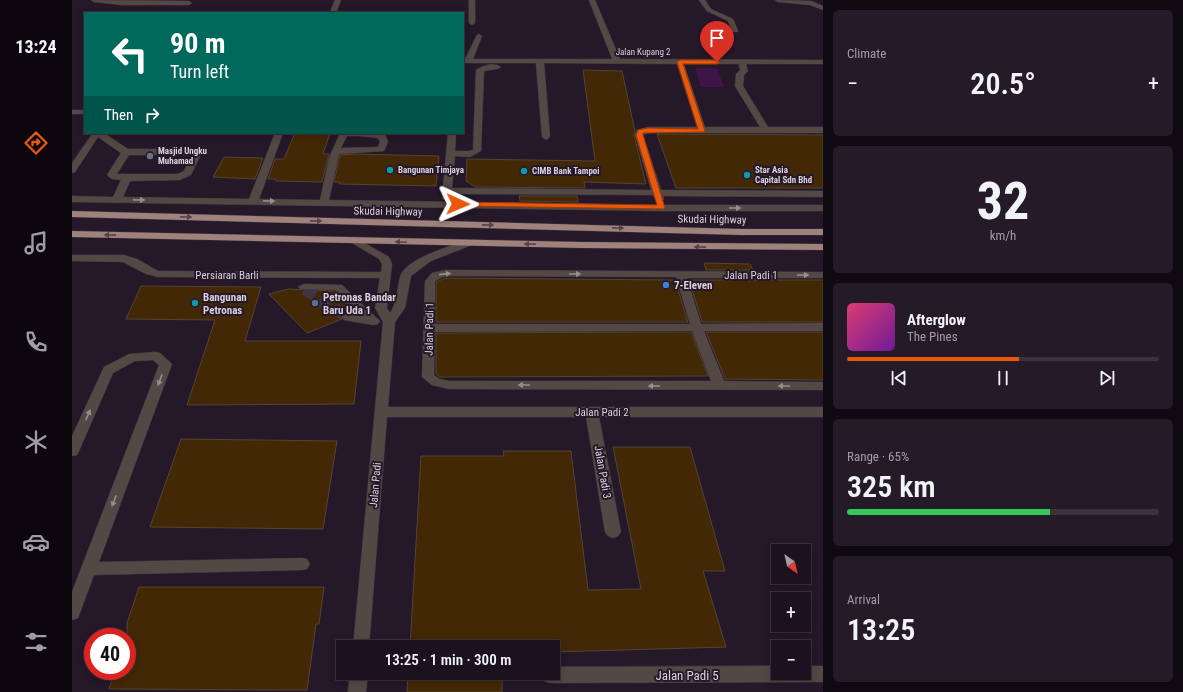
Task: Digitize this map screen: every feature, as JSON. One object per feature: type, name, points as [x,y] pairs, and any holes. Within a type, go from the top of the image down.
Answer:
[{"type":"highway","name":"Skudai Highway","points":[[72,214],[742,232],[823,232]]},
{"type":"highway","points":[[72,221],[103,222],[147,216]]},
{"type":"highway","points":[[72,234],[468,243],[707,247],[823,247]]},
{"type":"street","points":[[94,0],[122,3],[189,4]]},
{"type":"street","points":[[333,12],[338,0]]},
{"type":"street","points":[[472,0],[472,23]]},
{"type":"street","points":[[592,0],[616,62]]},
{"type":"street","points":[[702,0],[709,10],[732,20],[734,31],[712,31]]},
{"type":"street","points":[[778,0],[823,3]]},
{"type":"street","points":[[812,3],[823,8]]},
{"type":"street","points":[[466,61],[475,48],[475,41],[479,36]]},
{"type":"street","points":[[724,52],[729,62]]},
{"type":"street","name":"Jalan Kupang 2","points":[[466,61],[540,64],[616,62],[823,62]]},
{"type":"street","points":[[680,62],[702,131]]},
{"type":"street","points":[[742,62],[744,71],[740,74],[739,86],[766,130]]},
{"type":"street","points":[[450,153],[470,154],[477,151],[480,70],[488,67],[540,64],[546,137]]},
{"type":"street","points":[[72,112],[84,112]]},
{"type":"street","points":[[661,208],[658,192],[639,135],[640,132],[648,130],[823,130]]},
{"type":"street","points":[[72,170],[97,134]]},
{"type":"street","points":[[99,134],[126,152],[189,152],[197,154],[188,173],[180,177],[115,177],[112,175],[126,152]]},
{"type":"street","points":[[253,201],[279,134]]},
{"type":"street","points":[[324,202],[329,170],[336,151],[344,134],[382,136],[384,142],[381,149],[336,151]]},
{"type":"street","points":[[447,204],[452,134]]},
{"type":"street","points":[[117,199],[127,178]]},
{"type":"street","points":[[448,191],[823,194]]},
{"type":"street","points":[[72,199],[661,208],[823,208]]},
{"type":"street","name":"Jalan Padi","points":[[356,241],[384,257],[387,264],[381,308],[389,322]]},
{"type":"street","name":"Jalan Padi","points":[[362,640],[389,322],[399,308],[406,275],[413,268],[427,259],[468,243]]},
{"type":"street","name":"Persiaran Barli","points":[[72,258],[118,258],[129,260],[149,273],[158,274],[386,275]]},
{"type":"street","name":"Jalan Padi 1","points":[[823,275],[441,274],[436,275],[430,281],[428,328],[428,378],[436,382],[449,385],[823,386]]},
{"type":"street","points":[[680,274],[697,328],[719,386]]},
{"type":"street","points":[[301,275],[304,288],[338,287],[373,321]]},
{"type":"street","points":[[348,317],[389,322]]},
{"type":"street","points":[[428,328],[823,327]]},
{"type":"street","points":[[72,451],[108,370],[133,357],[156,356],[166,364],[72,613]]},
{"type":"street","name":"Jalan Padi 2","points":[[382,412],[823,412]]},
{"type":"street","name":"Jalan Padi 3","points":[[592,412],[613,532]]},
{"type":"street","points":[[89,569],[302,564]]},
{"type":"street","name":"Jalan Padi 5","points":[[560,675],[823,674]]},
{"type":"street","points":[[357,692],[358,680]]},
{"type":"shaded area","points":[[695,68],[717,68],[724,87],[701,87]]},
{"type":"building","points":[[583,70],[622,71],[635,131],[634,135],[646,184],[584,182],[585,188],[476,187],[466,181],[467,159],[595,161]]},
{"type":"building","points":[[295,134],[330,134],[323,154],[329,154],[322,182],[276,181],[276,179],[268,179],[275,159],[284,159]]},
{"type":"building","points":[[657,134],[823,135],[823,188],[676,188]]},
{"type":"building","name":"Bangunan Timjaya","points":[[340,155],[439,156],[436,186],[339,184],[340,182],[334,182]]},
{"type":"building","points":[[224,157],[263,158],[255,179],[213,177]]},
{"type":"building","points":[[519,196],[577,196],[578,202],[520,201]]},
{"type":"building","points":[[704,263],[750,264],[753,270],[706,270]]},
{"type":"building","points":[[444,278],[675,280],[688,322],[436,322],[436,283]]},
{"type":"building","points":[[689,280],[823,280],[823,322],[702,322]]},
{"type":"building","points":[[141,286],[261,287],[245,341],[361,341],[354,404],[187,405],[215,320],[126,319]]},
{"type":"building","name":"Petronas Bandar Baru Uda 1","points":[[288,289],[334,291],[357,313],[344,313],[341,316],[342,319],[307,333],[269,294]]},
{"type":"building","points":[[691,332],[708,376],[440,377],[436,374],[436,333]]},
{"type":"building","points":[[706,332],[823,332],[823,380],[725,379]]},
{"type":"building","points":[[181,439],[337,441],[323,529],[150,527]]},
{"type":"building","points":[[613,447],[690,447],[725,571],[703,571],[726,647],[560,652],[560,640],[410,640],[421,456],[504,456],[503,451],[571,451],[588,590],[641,589]]},
{"type":"building","points":[[139,587],[324,587],[319,624],[316,624],[307,690],[109,689],[112,680],[136,680],[136,628],[127,628],[127,623]]},
{"type":"building","points":[[408,680],[502,680],[502,692],[407,692]]},
{"type":"tunnel","points":[[305,289],[348,317]]},
{"type":"place","name":"Masjid Ungku Muhamad","points":[[150,156]]},
{"type":"place","name":"Bangunan Timjaya","points":[[390,170]]},
{"type":"place","name":"CIMB Bank Tampoi","points":[[524,171]]},
{"type":"place","name":"Star Asia Capital Sdn Bhd","points":[[747,175]]},
{"type":"place","name":"7-Eleven","points":[[666,285]]},
{"type":"place","name":"Bangunan Petronas","points":[[195,303]]},
{"type":"place","name":"Petronas Bandar Baru Uda 1","points":[[315,303]]},
{"type":"route","points":[[458,204],[661,208],[658,192],[639,135],[640,132],[648,130],[702,131],[680,62],[717,62]]}]
